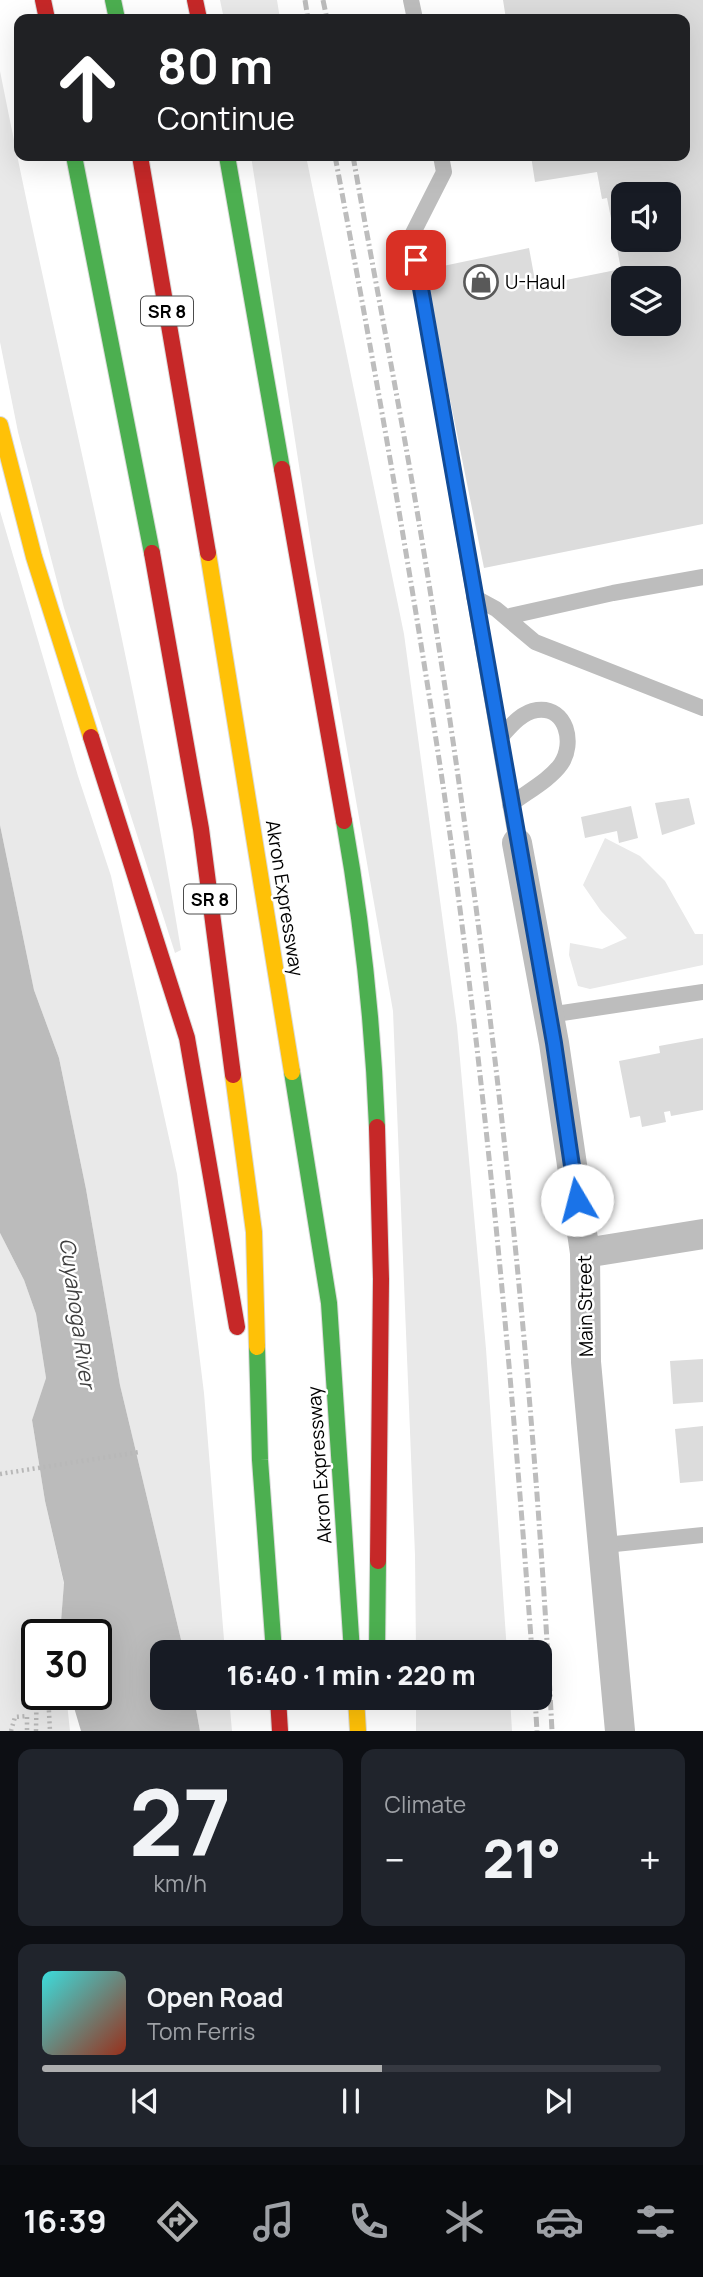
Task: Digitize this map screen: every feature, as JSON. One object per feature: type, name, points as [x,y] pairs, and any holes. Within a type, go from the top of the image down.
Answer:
[{"type":"highway","name":"SR 8","points":[[75,161],[164,616],[201,830],[254,1232],[260,1460],[273,1640]]},
{"type":"highway","name":"Akron Expressway","points":[[141,161],[199,494],[329,1303],[351,1640]]},
{"type":"highway","points":[[228,161],[359,908],[372,1010],[381,1243],[377,1640]]},
{"type":"highway","points":[[0,425],[34,558],[187,1038],[260,1460]]},
{"type":"highway","points":[[279,1710],[280,1731]]},
{"type":"highway","points":[[357,1710],[358,1731]]},
{"type":"street","name":"Main Street","points":[[517,843],[548,1015],[585,1252],[586,1362],[605,1545],[620,1731]]},
{"type":"street","points":[[585,1252],[703,1234]]},
{"type":"lane","points":[[442,161],[444,172],[412,234],[517,843]]},
{"type":"lane","points":[[506,617],[613,593],[703,577]]},
{"type":"lane","points":[[474,597],[506,617],[535,642],[703,708]]},
{"type":"lane","points":[[499,739],[513,723],[537,710],[547,710],[565,723],[570,743],[561,765],[510,805]]},
{"type":"lane","points":[[548,1015],[703,992]]},
{"type":"lane","points":[[605,1545],[703,1535]]},
{"type":"path","points":[[0,1474],[139,1452]]},
{"type":"path","points":[[36,1710],[36,1731]]},
{"type":"path","points":[[49,1710],[50,1731]]},
{"type":"path","points":[[10,1731],[15,1717],[27,1716],[27,1731]]},
{"type":"shaded area","points":[[220,0],[277,0],[279,14],[223,14]]},
{"type":"shaded area","points":[[0,71],[14,141],[14,161],[18,161],[141,730],[181,950],[175,953],[64,608],[18,432],[0,342]]},
{"type":"shaded area","points":[[252,161],[307,161],[404,634],[457,1026],[486,1349],[506,1640],[416,1640],[415,1555],[393,1011],[313,556]]},
{"type":"shaded area","points":[[0,511],[78,776],[111,876],[177,1174],[204,1393],[224,1640],[181,1640],[120,1385],[86,1189],[59,1058],[34,990],[0,825]]},
{"type":"shaded area","points":[[605,838],[640,856],[665,881],[695,934],[703,934],[703,965],[590,989],[578,986],[569,955],[570,943],[602,949],[627,938],[601,911],[583,885]]},
{"type":"shaded area","points":[[0,1233],[24,1280],[36,1314],[46,1378],[32,1420],[45,1501],[64,1584],[61,1619],[21,1619],[21,1710],[68,1710],[70,1731],[0,1731]]},
{"type":"shaded area","points":[[196,1710],[230,1710],[232,1731],[200,1731]]},
{"type":"shaded area","points":[[416,1710],[511,1710],[512,1731],[416,1731]]},
{"type":"water","name":"Cuyahoga River","points":[[0,825],[34,990],[59,1058],[86,1189],[120,1385],[181,1640],[150,1640],[150,1710],[196,1710],[200,1731],[81,1731],[75,1710],[112,1710],[112,1619],[61,1619],[64,1583],[45,1501],[32,1420],[46,1378],[36,1314],[24,1280],[0,1233]]},
{"type":"building","name":"U-Haul","points":[[503,0],[703,0],[703,524],[484,568],[424,270],[529,248],[536,286],[611,271],[611,336],[681,336],[681,266],[620,266],[618,252],[681,252],[681,182],[611,182],[611,218],[607,198],[602,199],[597,172],[535,182],[532,161],[690,161],[690,14],[505,14]]},
{"type":"building","points":[[689,798],[695,824],[662,835],[655,803]]},
{"type":"building","points":[[631,806],[638,838],[619,843],[617,831],[585,838],[581,817]]},
{"type":"building","points":[[703,1038],[703,1110],[671,1116],[670,1111],[664,1112],[666,1122],[642,1127],[640,1116],[630,1118],[619,1061],[660,1053],[659,1046]]},
{"type":"building","points":[[703,1359],[703,1402],[673,1404],[670,1361]]},
{"type":"building","points":[[703,1426],[703,1481],[680,1483],[675,1429]]},
{"type":"railway","points":[[305,0],[307,14]]},
{"type":"railway","points":[[323,0],[326,14]]},
{"type":"railway","points":[[336,161],[406,553],[459,899],[496,1221],[531,1640]]},
{"type":"railway","points":[[354,161],[426,565],[488,1000],[533,1438],[552,1731]]},
{"type":"railway","points":[[536,1710],[537,1731]]},
{"type":"traffic: fast","points":[[113,0],[116,14]]},
{"type":"traffic: fast","points":[[75,161],[152,553]]},
{"type":"traffic: fast","points":[[228,161],[282,469]]},
{"type":"traffic: fast","points":[[344,821],[366,973],[377,1127]]},
{"type":"traffic: fast","points":[[292,1072],[329,1303],[351,1640]]},
{"type":"traffic: fast","points":[[257,1347],[260,1460],[273,1640]]},
{"type":"traffic: fast","points":[[377,1640],[378,1561]]},
{"type":"traffic: slow","points":[[0,425],[34,557],[91,737]]},
{"type":"traffic: slow","points":[[208,553],[292,1072]]},
{"type":"traffic: slow","points":[[233,1075],[254,1232],[257,1347]]},
{"type":"traffic: slow","points":[[357,1710],[358,1731]]},
{"type":"traffic: jam","points":[[43,0],[46,14]]},
{"type":"traffic: jam","points":[[195,0],[198,14]]},
{"type":"traffic: jam","points":[[141,161],[208,553]]},
{"type":"traffic: jam","points":[[282,469],[344,821]]},
{"type":"traffic: jam","points":[[152,553],[201,829],[233,1075]]},
{"type":"traffic: jam","points":[[91,737],[187,1038],[237,1327]]},
{"type":"traffic: jam","points":[[377,1127],[381,1279],[378,1561]]},
{"type":"traffic: jam","points":[[279,1710],[280,1731]]},
{"type":"place","name":"U-Haul","points":[[481,282]]},
{"type":"route","points":[[416,260],[554,1043],[577,1200]]}]
